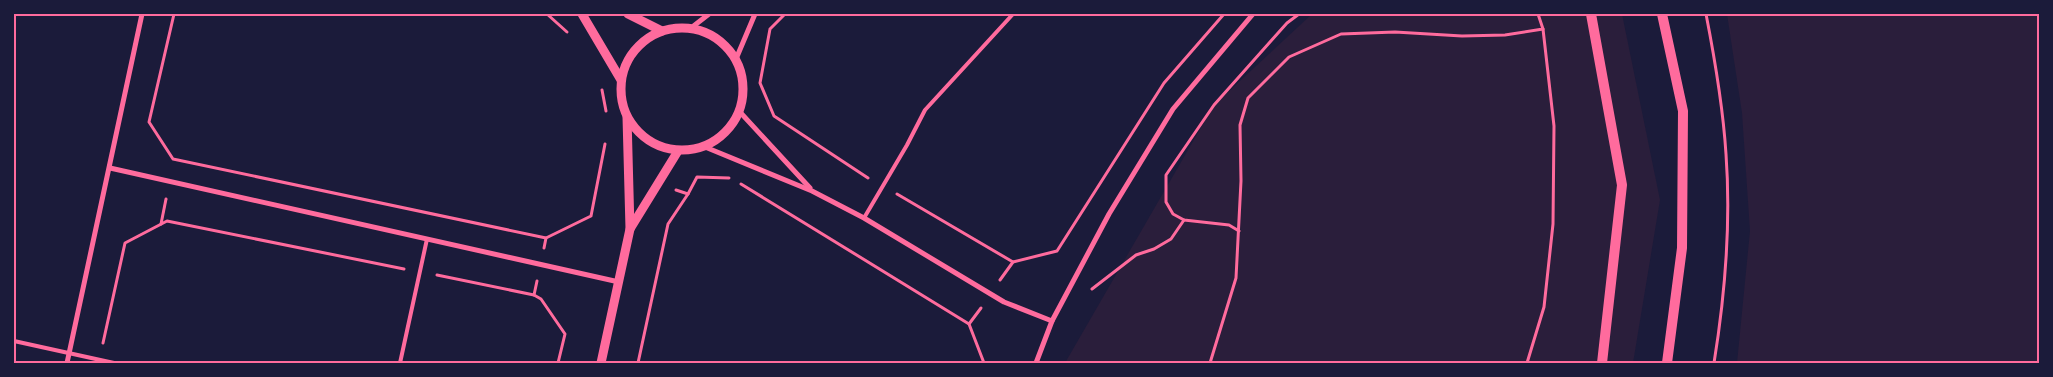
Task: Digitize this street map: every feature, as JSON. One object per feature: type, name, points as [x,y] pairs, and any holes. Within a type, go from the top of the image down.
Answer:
[{"type":"main road","points":[[1591,14],[1622,185],[1602,363]]},
{"type":"main road","points":[[1662,14],[1683,111],[1682,248],[1666,363]]},
{"type":"street","points":[[67,363],[142,14]]},
{"type":"street","points":[[582,14],[622,80]]},
{"type":"street","points":[[628,14],[662,31]]},
{"type":"street","points":[[691,28],[710,14]]},
{"type":"street","points":[[736,59],[755,14]]},
{"type":"street","points":[[1036,363],[1052,322],[1109,214],[1173,109],[1253,14]]},
{"type":"street","points":[[691,28],[709,34],[725,45],[736,59],[742,76],[743,94],[740,111],[731,126],[719,138],[705,147],[678,151],[662,148],[636,130],[628,117],[622,99],[622,80],[626,64],[635,50],[647,39],[662,31],[691,28]]},
{"type":"street","points":[[740,111],[812,191]]},
{"type":"street","points":[[601,363],[630,229],[628,117]]},
{"type":"street","points":[[705,147],[812,191],[864,218],[1004,302],[1052,322]]},
{"type":"street","points":[[630,229],[678,151]]},
{"type":"street","points":[[110,168],[618,282]]},
{"type":"lane","points":[[864,218],[925,110],[1013,14]]},
{"type":"lane","points":[[400,363],[427,239]]},
{"type":"lane","points":[[14,341],[114,363]]},
{"type":"path","points":[[174,14],[149,122],[173,159],[546,238],[591,216],[606,140]]},
{"type":"path","points":[[547,14],[572,36]]},
{"type":"path","points":[[785,14],[770,30],[760,84],[774,116],[883,186],[1013,262]]},
{"type":"path","points":[[969,324],[1013,262],[1057,251],[1164,83],[1224,14]]},
{"type":"path","points":[[1239,231],[1229,225],[1217,222],[1184,220],[1173,214],[1166,202],[1166,175],[1214,106],[1287,24],[1300,14]]},
{"type":"path","points":[[1527,363],[1544,307],[1552,224],[1554,126],[1542,29],[1538,14]]},
{"type":"path","points":[[1706,14],[1713,51],[1726,154],[1727,239],[1721,322],[1714,363]]},
{"type":"path","points":[[1210,363],[1236,278],[1241,181],[1240,125],[1248,98],[1289,57],[1341,34],[1395,32],[1462,36],[1505,35],[1542,29]]},
{"type":"path","points":[[601,86],[607,114]]},
{"type":"path","points":[[761,135],[774,116]]},
{"type":"path","points":[[732,178],[743,162]]},
{"type":"path","points":[[638,363],[668,224],[697,177],[732,178],[969,324],[984,363]]},
{"type":"path","points":[[658,184],[688,194]]},
{"type":"path","points":[[1091,289],[1136,255],[1154,248],[1171,238],[1184,220]]},
{"type":"path","points":[[99,360],[125,243],[167,221],[534,295],[541,299],[564,334],[558,363]]},
{"type":"path","points":[[534,295],[546,238]]},
{"type":"shaded area","points":[[1312,14],[1622,14],[1660,200],[1633,363],[1065,363],[1214,105]]},
{"type":"shaded area","points":[[1727,14],[2039,14],[2039,363],[1737,363],[1750,231],[1742,113]]}]
